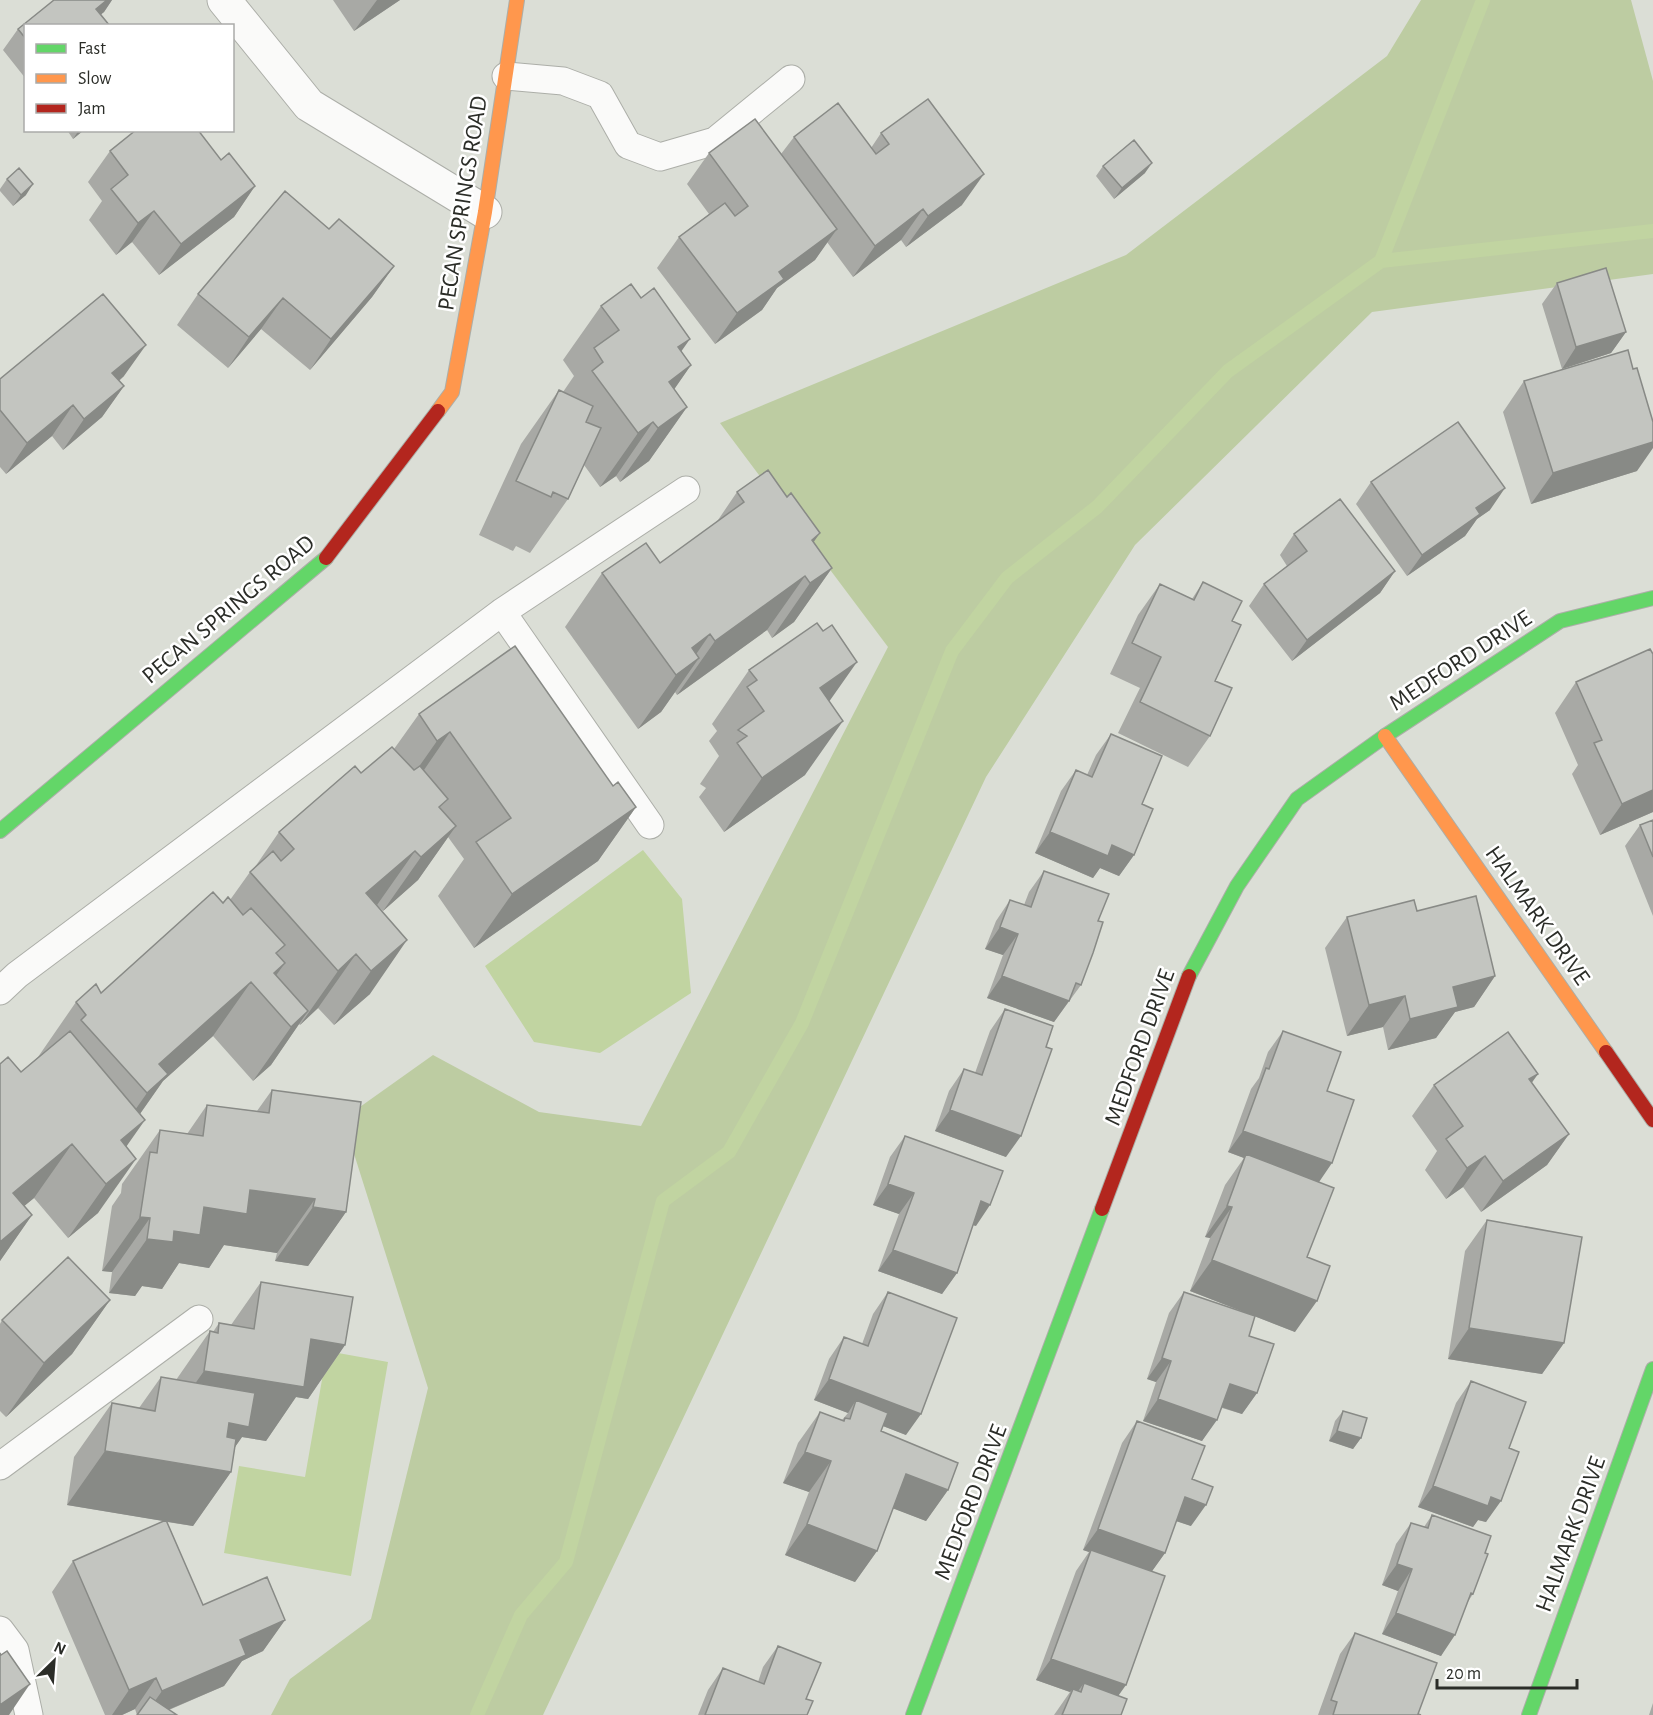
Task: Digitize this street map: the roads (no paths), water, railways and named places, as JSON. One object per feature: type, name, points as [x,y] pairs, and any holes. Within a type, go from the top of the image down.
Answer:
[{"type":"street","points":[[224,0],[309,105],[485,212]]},
{"type":"street","name":"PECAN SPRINGS ROAD","points":[[0,831],[329,555],[452,392],[485,212],[517,0]]},
{"type":"street","name":"MEDFORD DRIVE","points":[[913,1715],[1191,970],[1237,886],[1297,799],[1385,736],[1560,621],[1653,598]]},
{"type":"street","name":"HALMARK DRIVE","points":[[1385,736],[1653,1120]]},
{"type":"street","name":"HALMARK DRIVE","points":[[1529,1715],[1653,1369]]},
{"type":"lane","points":[[506,76],[563,81],[600,95],[628,146],[660,157],[715,141],[791,79]]},
{"type":"lane","points":[[0,991],[17,975],[502,612],[686,490]]},
{"type":"lane","points":[[502,612],[650,825]]},
{"type":"lane","points":[[0,1466],[199,1319]]},
{"type":"lane","points":[[0,1630],[15,1650],[29,1715]]},
{"type":"waterway","points":[[477,1715],[521,1615],[566,1562],[663,1201],[729,1152],[802,1023],[952,651],[1007,578],[1097,507],[1228,371],[1381,261],[1483,0]]},
{"type":"waterway","points":[[1381,261],[1653,231]]}]
